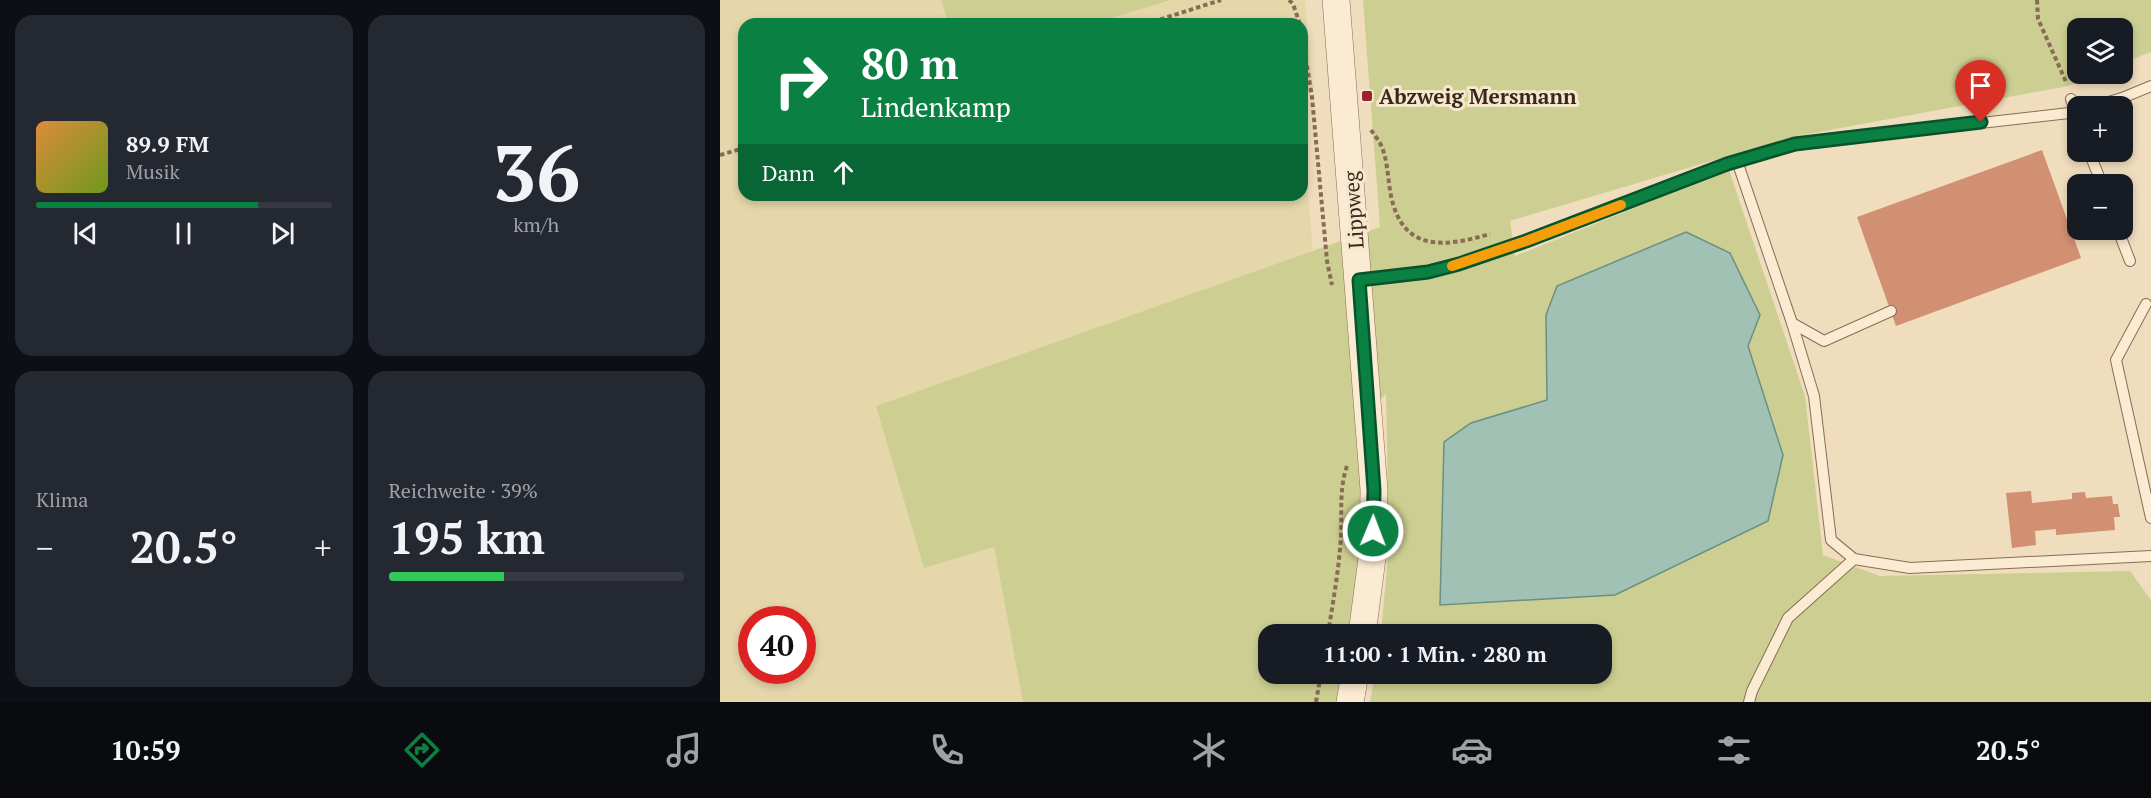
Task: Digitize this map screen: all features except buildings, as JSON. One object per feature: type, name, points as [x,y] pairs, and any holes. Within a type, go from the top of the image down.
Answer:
[{"type":"street","name":"Lippweg","points":[[1336,0],[1374,490],[1372,551],[1363,624]]},
{"type":"street","points":[[1350,702],[1353,684]]},
{"type":"lane","points":[[2127,96],[2151,86]]},
{"type":"lane","points":[[1359,280],[1428,272],[1459,264],[1737,161],[1795,144],[2067,116]]},
{"type":"lane","points":[[1737,161],[1792,323],[1814,396],[1831,540],[1854,559],[1911,568],[2151,556]]},
{"type":"lane","points":[[2122,240],[2130,261]]},
{"type":"lane","points":[[2146,304],[2116,360],[2151,518]]},
{"type":"lane","points":[[1792,323],[1824,341],[1891,311]]},
{"type":"lane","points":[[1749,702],[1752,691],[1788,618],[1854,559]]},
{"type":"path","points":[[1165,18],[1221,0]]},
{"type":"path","points":[[1289,0],[1293,4],[1298,18]]},
{"type":"path","points":[[2037,0],[2038,19],[2053,49],[2071,96]]},
{"type":"path","points":[[1308,73],[1327,261],[1334,293]]},
{"type":"path","points":[[1366,123],[1383,149],[1391,199],[1401,225],[1407,233],[1427,240]]},
{"type":"path","points":[[720,155],[738,150]]},
{"type":"path","points":[[1330,624],[1341,538],[1342,482],[1349,460]]},
{"type":"path","points":[[1316,702],[1319,684]]},
{"type":"shaded area","points":[[720,0],[941,0],[947,18],[738,18],[738,201],[1308,201],[1308,196],[1313,251],[876,406],[994,547],[1023,702],[720,702]]},
{"type":"shaded area","points":[[1171,0],[1305,0],[1307,18],[1112,18]]},
{"type":"shaded area","points":[[1308,33],[1313,88],[1308,95]]},
{"type":"shaded area","points":[[1686,232],[1730,253],[1760,315],[1748,346],[1783,455],[1768,521],[1615,595],[1440,605],[1444,442],[1471,423],[1547,400],[1546,315],[1557,286]]},
{"type":"green space","points":[[941,0],[1171,0],[1112,18],[947,18]]},
{"type":"green space","points":[[1363,0],[2151,0],[2151,52],[2133,59],[2133,18],[2067,18],[2067,84],[2073,84],[2068,86],[1792,137],[1510,221],[1515,256],[1729,170],[1805,396],[1823,555],[1880,576],[2130,571],[2151,600],[2151,702],[1370,702],[1373,684],[1612,684],[1612,624],[1382,624],[1389,545],[1386,394],[1361,422],[1360,561],[1352,624],[1258,624],[1258,684],[1342,684],[1339,702],[1023,702],[994,547],[924,568],[876,406],[1380,227]],"holes":[[[1546,315],[1760,315],[1748,345],[1783,455],[1471,423],[1547,400]]]},
{"type":"slow traffic","points":[[1452,266],[1621,205]]},
{"type":"place","name":"Abzweig Mersmann","points":[[1367,96]]},
{"type":"route","points":[[1373,531],[1374,490],[1359,280],[1428,272],[1459,264],[1526,241],[1727,164],[1795,144],[1981,122]]}]
